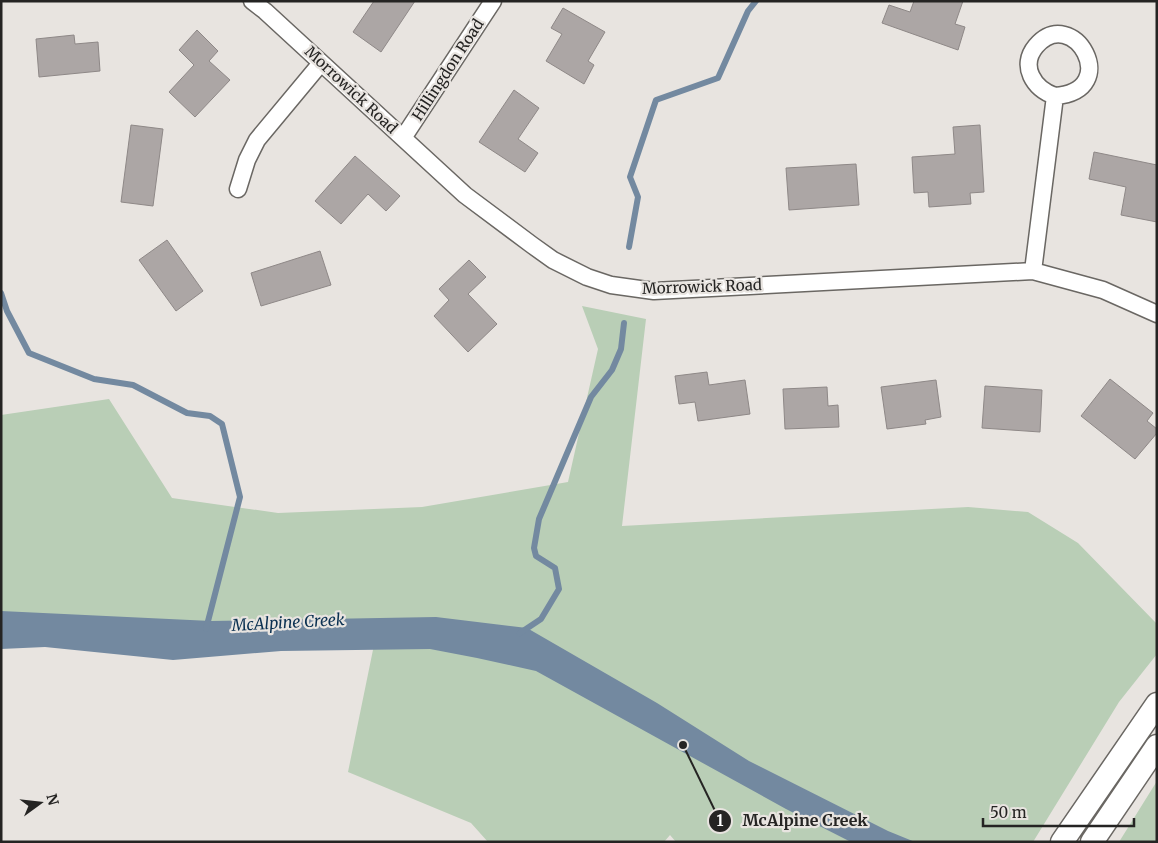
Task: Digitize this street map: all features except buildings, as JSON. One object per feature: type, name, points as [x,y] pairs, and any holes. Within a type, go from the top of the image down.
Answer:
[{"type":"main road","points":[[1062,842],[1157,704]]},
{"type":"main road","points":[[1092,842],[1157,746]]},
{"type":"street","name":"Morrowick Road","points":[[252,1],[465,195],[532,245],[568,268],[611,285],[654,291],[1033,271],[1103,290],[1157,314]]},
{"type":"street","name":"Hillingdon Road","points":[[403,138],[493,1]]},
{"type":"street","points":[[238,190],[247,160],[257,140],[321,63]]},
{"type":"street","points":[[1033,271],[1055,96]]},
{"type":"green space","points":[[582,306],[646,319],[622,526],[968,507],[1028,512],[1078,543],[1157,624],[1157,654],[1119,702],[1033,842],[676,842],[670,835],[664,842],[488,842],[471,823],[348,772],[375,640],[1,630],[1,415],[109,399],[172,498],[278,513],[422,507],[568,482],[598,349]]},
{"type":"green space","points":[[1157,781],[1157,842],[1119,842]]},
{"type":"water","points":[[1,611],[211,621],[436,617],[527,628],[657,703],[749,761],[888,831],[915,842],[851,842],[786,809],[536,671],[430,649],[281,651],[173,660],[45,647],[1,649]]},
{"type":"waterway","points":[[629,247],[638,197],[630,177],[656,100],[718,78],[748,11],[756,1]]},
{"type":"waterway","points":[[1,293],[7,311],[29,353],[94,379],[133,385],[187,413],[210,416],[222,424],[240,497],[206,629]]},
{"type":"waterway","points":[[520,633],[541,619],[559,589],[555,568],[536,556],[534,548],[539,519],[591,397],[612,370],[621,349],[624,323]]},
{"type":"place","name":"McAlpine Creek","points":[[683,745]]}]
